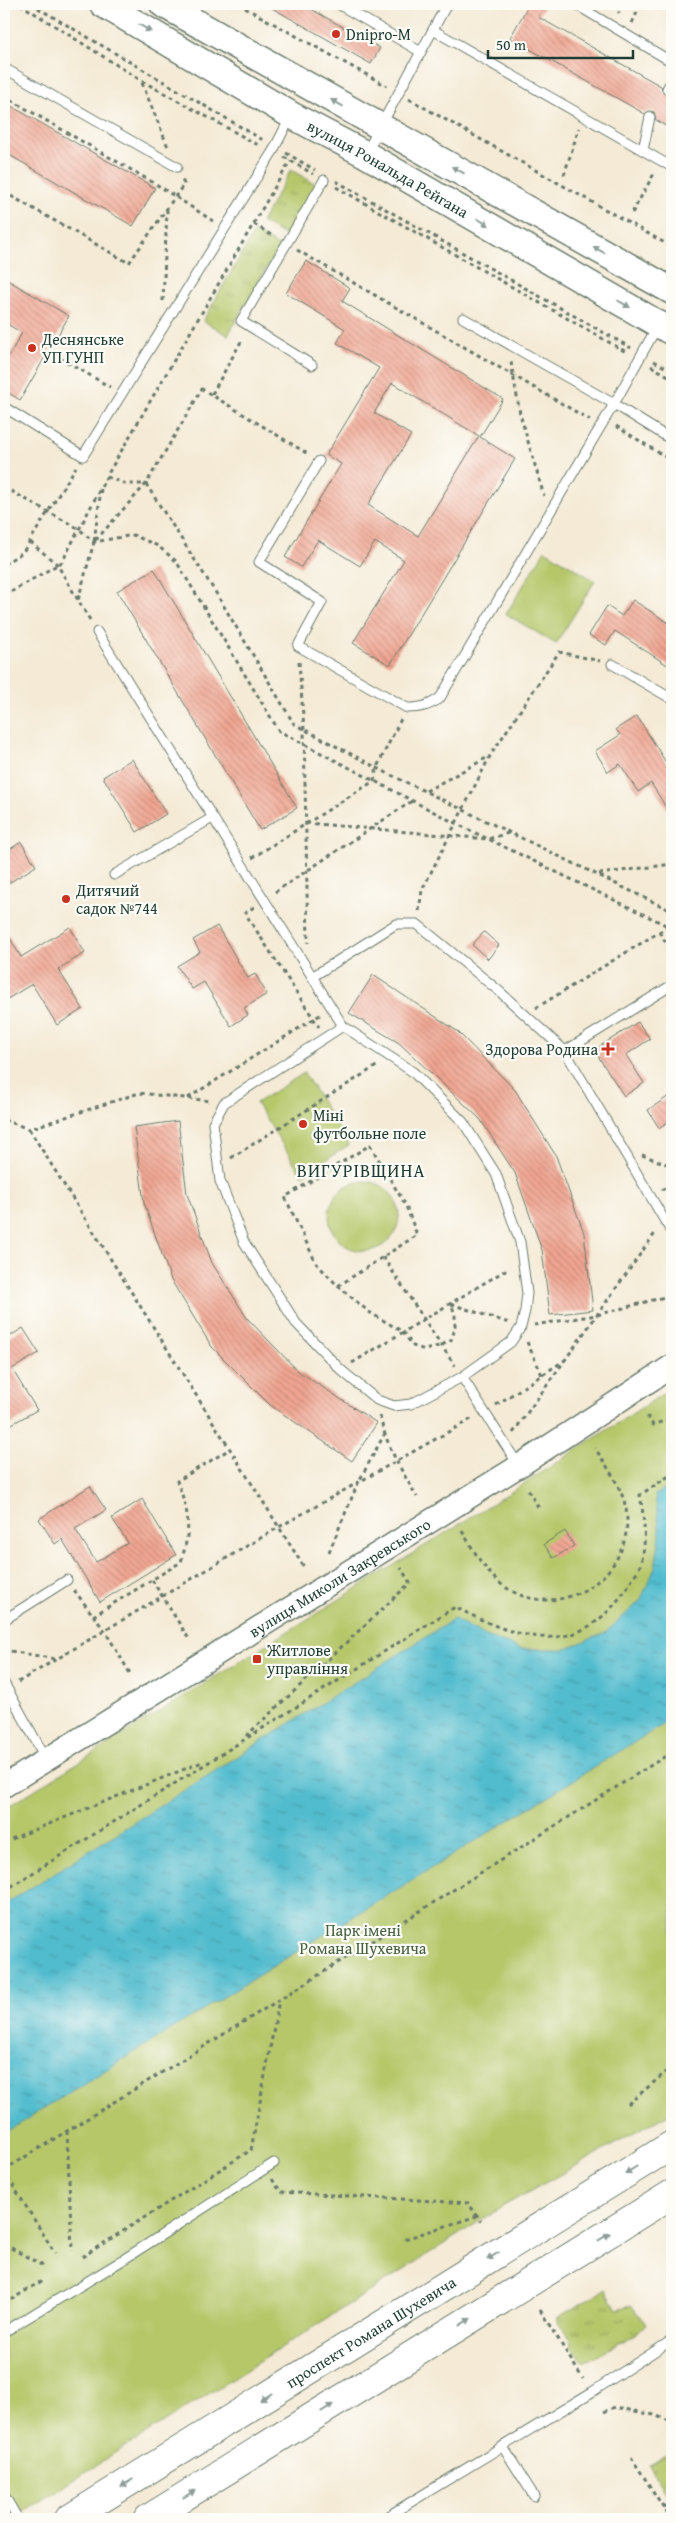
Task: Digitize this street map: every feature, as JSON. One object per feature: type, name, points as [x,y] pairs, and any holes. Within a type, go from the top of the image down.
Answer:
[{"type":"main road","name":"вулиця Рональда Рейгана","points":[[103,4],[291,115],[365,154],[665,328]]},
{"type":"main road","name":"вулиця Рональда Рейгана","points":[[163,4],[189,15],[380,126],[672,291]]},
{"type":"main road","name":"проспект Романа Шухевича","points":[[69,2519],[672,2145]]},
{"type":"main road","points":[[148,2519],[672,2194]]},
{"type":"street","name":"вулиця Миколи Закревського","points":[[4,1786],[519,1466],[672,1366]]},
{"type":"lane","points":[[338,4],[421,52]]},
{"type":"lane","points":[[365,154],[447,4]]},
{"type":"lane","points":[[580,7],[672,62]]},
{"type":"lane","points":[[433,30],[672,167]]},
{"type":"lane","points":[[4,68],[177,167]]},
{"type":"lane","points":[[667,89],[672,80]]},
{"type":"lane","points":[[4,407],[83,456],[274,149],[291,115]]},
{"type":"lane","points":[[643,150],[650,117]]},
{"type":"lane","points":[[312,366],[241,321],[324,176]]},
{"type":"lane","points":[[463,318],[614,404],[672,440]]},
{"type":"lane","points":[[319,461],[259,562],[322,602],[298,646],[407,708],[431,705],[440,698],[641,357],[665,328]]},
{"type":"lane","points":[[97,632],[343,1026],[413,1072],[462,1122],[496,1174],[520,1242],[527,1292],[521,1327],[511,1342],[462,1377],[411,1404],[394,1406],[377,1400],[341,1370],[296,1323],[244,1242],[220,1181],[213,1123],[224,1103],[343,1026]]},
{"type":"lane","points":[[612,664],[672,699]]},
{"type":"lane","points":[[114,875],[212,818]]},
{"type":"lane","points":[[310,974],[396,924],[417,924],[565,1051],[672,1233]]},
{"type":"lane","points":[[565,1051],[672,985]]},
{"type":"lane","points":[[462,1377],[519,1466]]},
{"type":"lane","points":[[4,1620],[67,1580]]},
{"type":"lane","points":[[6,1686],[46,1759]]},
{"type":"lane","points":[[4,2332],[110,2268],[274,2163]]},
{"type":"lane","points":[[383,2519],[503,2447],[672,2340]]},
{"type":"lane","points":[[503,2447],[534,2496]]},
{"type":"lane","points":[[4,2495],[18,2519]]},
{"type":"path","points":[[20,4],[142,82],[259,146],[274,149],[290,161],[324,176]]},
{"type":"path","points":[[31,4],[274,149],[641,357],[672,372]]},
{"type":"path","points":[[238,4],[672,247]]},
{"type":"path","points":[[627,35],[641,4]]},
{"type":"path","points":[[4,192],[129,263],[184,184],[142,82]]},
{"type":"path","points":[[4,96],[176,196],[214,222]]},
{"type":"path","points":[[564,175],[584,116]]},
{"type":"path","points":[[254,154],[259,146]]},
{"type":"path","points":[[4,596],[62,562],[107,477],[290,161]]},
{"type":"path","points":[[632,213],[662,161]]},
{"type":"path","points":[[167,209],[162,308],[167,300]]},
{"type":"path","points":[[209,230],[219,213]]},
{"type":"path","points":[[254,224],[514,376],[603,422],[672,461]]},
{"type":"path","points":[[212,394],[250,326]]},
{"type":"path","points":[[508,344],[520,414],[549,514]]},
{"type":"path","points":[[641,357],[672,378]]},
{"type":"path","points":[[60,358],[114,389]]},
{"type":"path","points":[[94,542],[146,484],[202,389],[319,461]]},
{"type":"path","points":[[4,564],[23,552],[83,456]]},
{"type":"path","points":[[107,477],[126,484],[146,484]]},
{"type":"path","points":[[146,484],[216,593],[294,724],[377,767],[672,911]]},
{"type":"path","points":[[4,487],[79,530],[94,542],[133,535],[158,546],[176,561],[279,731],[457,824],[671,927]]},
{"type":"path","points":[[78,600],[94,542],[102,487]]},
{"type":"path","points":[[30,542],[57,564],[97,632]]},
{"type":"path","points":[[298,646],[304,729],[310,974]]},
{"type":"path","points":[[417,924],[422,890],[490,756],[559,652],[612,664]]},
{"type":"path","points":[[241,865],[374,780],[377,767],[407,708]]},
{"type":"path","points":[[426,791],[490,756]]},
{"type":"path","points":[[326,1037],[245,913],[412,801]]},
{"type":"path","points":[[306,823],[488,839],[512,832]]},
{"type":"path","points":[[599,874],[665,865],[672,862]]},
{"type":"path","points":[[671,927],[672,920]]},
{"type":"path","points":[[525,1015],[659,932],[671,927]]},
{"type":"path","points":[[659,932],[672,952]]},
{"type":"path","points":[[187,1098],[331,1008]]},
{"type":"path","points":[[222,1163],[391,1057]]},
{"type":"path","points":[[4,1120],[29,1129],[139,1093],[224,1103]]},
{"type":"path","points":[[29,1129],[304,1567]]},
{"type":"path","points":[[338,1286],[417,1235],[406,1206],[370,1145],[284,1197],[316,1264],[338,1286],[368,1312],[403,1332],[413,1346],[425,1350],[451,1340],[455,1329],[455,1314],[451,1304]]},
{"type":"path","points":[[622,1147],[672,1166]]},
{"type":"path","points":[[509,1440],[665,1220]]},
{"type":"path","points":[[383,1257],[426,1319],[462,1377]]},
{"type":"path","points":[[341,1370],[522,1260]]},
{"type":"path","points":[[451,1304],[521,1327],[597,1315],[672,1295]]},
{"type":"path","points":[[521,1327],[542,1375]]},
{"type":"path","points":[[6,1686],[58,1659],[279,1527],[484,1412],[565,1360]]},
{"type":"path","points":[[377,1400],[384,1435],[396,1462],[417,1496]]},
{"type":"path","points":[[647,1416],[653,1425],[672,1418]]},
{"type":"path","points":[[329,1552],[358,1483],[384,1435]]},
{"type":"path","points":[[462,1531],[484,1566],[495,1579],[510,1590],[527,1597],[544,1600],[576,1595],[589,1588],[612,1567],[622,1547],[626,1525],[622,1494],[595,1448]]},
{"type":"path","points":[[93,1616],[181,1562],[188,1541],[188,1508],[177,1481],[230,1449]]},
{"type":"path","points":[[4,1891],[210,1759],[455,1607],[494,1627],[543,1637],[574,1633],[595,1623],[615,1606],[641,1565],[646,1529],[640,1495],[672,1474]]},
{"type":"path","points":[[528,1490],[540,1510]]},
{"type":"path","points":[[241,1741],[410,1583],[401,1568]]},
{"type":"path","points":[[67,1580],[105,1631],[131,1675]]},
{"type":"path","points":[[152,1580],[189,1639]]},
{"type":"path","points":[[4,1647],[10,1651],[58,1659]]},
{"type":"path","points":[[55,2253],[4,2170],[279,2000],[672,1752]]},
{"type":"path","points":[[4,1842],[210,1759]]},
{"type":"path","points":[[279,2000],[251,2150],[281,2192],[468,2203],[481,2221]]},
{"type":"path","points":[[628,2104],[672,2067]]},
{"type":"path","points":[[66,2131],[72,2251]]},
{"type":"path","points":[[82,2256],[251,2150]]},
{"type":"path","points":[[405,2238],[477,2216]]},
{"type":"path","points":[[4,2244],[46,2267]]},
{"type":"path","points":[[4,2304],[45,2279]]},
{"type":"path","points":[[540,2310],[584,2378]]},
{"type":"path","points":[[604,2412],[615,2407],[654,2415],[672,2422]]},
{"type":"path","points":[[631,2457],[671,2519]]},
{"type":"path","points":[[662,2504],[672,2510]]},
{"type":"green space","points":[[291,170],[316,184],[286,236],[261,222]]},
{"type":"green space","points":[[254,232],[279,246],[228,335],[203,321]]},
{"type":"green space","points":[[545,550],[595,581],[556,644],[506,614]]},
{"type":"green space","name":"Міні футбольне поле","points":[[304,1073],[349,1145],[302,1175],[256,1103]]},
{"type":"green space","points":[[364,1181],[377,1184],[389,1191],[396,1203],[399,1216],[396,1229],[389,1241],[377,1248],[364,1251],[351,1248],[339,1241],[332,1229],[329,1216],[332,1203],[339,1191],[351,1184]]},
{"type":"green space","name":"Парк імені Романа Шухевича","points":[[672,1388],[672,2112],[502,2207],[12,2519],[4,2519],[4,1809],[514,1490]]},
{"type":"green space","points":[[605,2289],[617,2309],[631,2305],[646,2324],[636,2334],[584,2362],[570,2345],[571,2342],[557,2318]]},
{"type":"green space","points":[[672,2451],[672,2504],[649,2465]]},
{"type":"water","points":[[672,1484],[672,1719],[4,2133],[4,1905],[454,1619],[486,1636],[521,1649],[565,1649],[605,1633],[640,1601],[655,1568],[660,1535],[655,1495]]},
{"type":"building","points":[[265,4],[302,4],[380,48],[371,64]]},
{"type":"building","points":[[529,4],[546,4],[538,17],[661,86],[664,94],[672,93],[672,130],[656,120],[654,112],[649,111],[645,114],[510,38]]},
{"type":"building","points":[[4,102],[155,188],[133,226],[4,152]]},
{"type":"building","points":[[306,261],[350,288],[342,301],[503,399],[480,437],[515,459],[390,665],[353,643],[404,560],[375,542],[360,566],[318,540],[301,567],[285,557],[341,464],[326,455],[379,368],[337,343],[345,329],[286,293]],"holes":[[[392,383],[479,436],[418,536],[368,505],[411,435],[374,413]]]},
{"type":"building","name":"Деснянське УП ГУНП","points":[[4,278],[69,316],[20,400],[4,390],[4,364],[22,333],[4,322]]},
{"type":"building","points":[[154,569],[297,808],[260,830],[117,591]]},
{"type":"building","points":[[633,600],[672,625],[672,668],[615,631],[606,645],[589,635],[607,606],[622,616]]},
{"type":"building","points":[[637,716],[672,772],[672,817],[651,783],[638,792],[620,764],[608,772],[595,751],[620,735],[616,729]]},
{"type":"building","points":[[132,759],[166,814],[137,832],[103,777]]},
{"type":"building","points":[[21,842],[36,866],[4,886],[4,853]]},
{"type":"building","points":[[217,926],[248,978],[255,974],[267,994],[244,1008],[248,1015],[231,1026],[204,982],[192,989],[177,966],[200,952],[193,940]]},
{"type":"building","points":[[70,927],[85,953],[58,969],[83,1009],[57,1025],[32,984],[4,1001],[4,928],[21,957]]},
{"type":"building","points":[[484,932],[499,945],[488,959],[472,945]]},
{"type":"building","points":[[373,975],[457,1031],[515,1090],[556,1156],[584,1233],[593,1310],[550,1315],[542,1250],[515,1173],[480,1119],[399,1043],[349,1013]]},
{"type":"building","points":[[638,1022],[650,1039],[626,1055],[644,1083],[624,1096],[594,1050]]},
{"type":"building","points":[[672,1094],[672,1119],[659,1128],[648,1110]]},
{"type":"building","points":[[178,1121],[187,1194],[212,1263],[247,1318],[298,1371],[377,1423],[352,1461],[270,1405],[212,1347],[171,1280],[144,1203],[134,1127]]},
{"type":"building","points":[[23,1328],[39,1353],[12,1369],[37,1410],[10,1425],[4,1414],[4,1340]]},
{"type":"building","points":[[90,1486],[106,1510],[75,1529],[96,1562],[128,1543],[112,1518],[142,1499],[176,1555],[100,1602],[62,1539],[55,1544],[39,1519]]},
{"type":"building","points":[[565,1531],[574,1546],[553,1558],[544,1544]]},
{"type":"place","name":"Dnipro-M","points":[[336,34]]},
{"type":"place","name":"Деснянське УП ГУНП","points":[[32,348]]},
{"type":"place","name":"Дитячий садок №744","points":[[66,899]]},
{"type":"place","name":"Здорова Родина","points":[[608,1049]]},
{"type":"place","name":"Міні футбольне поле","points":[[303,1124]]},
{"type":"place","name":"Житлове управління","points":[[257,1659]]},
{"type":"district","name":"ВИГУРІВЩИНА","points":[[361,1170]]}]
